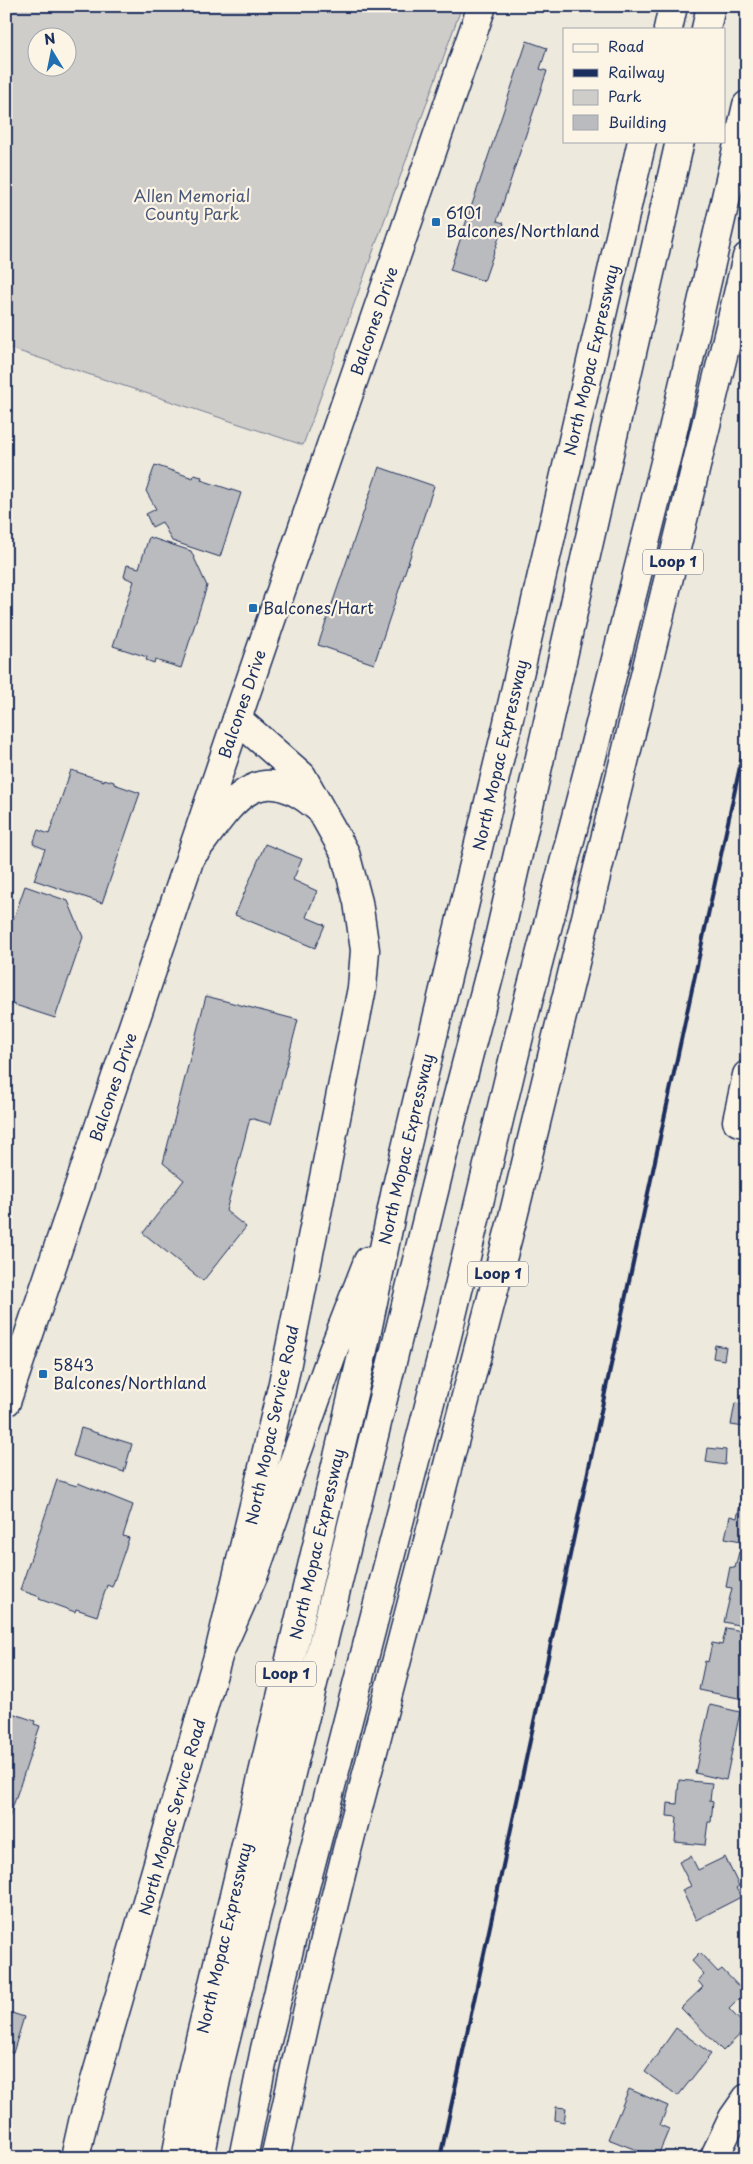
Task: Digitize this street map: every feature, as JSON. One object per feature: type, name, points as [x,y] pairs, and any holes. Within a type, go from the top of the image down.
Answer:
[{"type":"main road","name":"Balcones Drive","points":[[6,1402],[237,718],[482,6]]},
{"type":"main road","points":[[668,28],[673,6]]},
{"type":"main road","points":[[706,28],[712,6]]},
{"type":"main road","points":[[243,2158],[265,2049],[291,1941],[447,1336],[481,1192],[670,440],[747,104]]},
{"type":"main road","name":"North Mopac Expressway","points":[[176,2158],[191,2077],[361,1360],[396,1190],[506,731],[642,142]]},
{"type":"main road","points":[[200,2158],[218,2070],[449,1130],[499,938],[680,142]]},
{"type":"main road","name":"Loop 1","points":[[275,2158],[308,2009],[346,1854],[512,1221],[747,257]]},
{"type":"main road","name":"North Mopac Service Road","points":[[75,2158],[219,1653],[283,1382],[362,988],[365,950],[358,902],[345,852],[302,776],[237,718]]},
{"type":"main road","points":[[449,1130],[481,952],[516,794],[506,731]]},
{"type":"main road","points":[[192,855],[236,798],[256,786],[271,784],[288,788],[301,794],[324,813]]},
{"type":"main road","points":[[481,1192],[598,866]]},
{"type":"main road","points":[[742,1122],[747,1074]]},
{"type":"main road","points":[[219,1653],[254,1574],[333,1351],[396,1190]]},
{"type":"main road","points":[[714,2158],[733,2118],[747,2098]]},
{"type":"green space","name":"Allen Memorial County Park","points":[[6,6],[462,6],[303,445],[6,347]]},
{"type":"building","points":[[527,41],[547,48],[540,69],[547,71],[497,221],[504,223],[484,281],[450,270]]},
{"type":"building","points":[[155,465],[193,478],[194,475],[202,477],[201,480],[241,493],[220,557],[172,541],[162,522],[152,527],[146,514],[156,509],[146,491]]},
{"type":"building","points":[[379,467],[434,486],[374,664],[318,645]]},
{"type":"building","points":[[149,537],[191,551],[207,586],[181,668],[155,660],[154,663],[146,660],[147,657],[113,646],[134,581],[124,577],[127,565],[139,568]]},
{"type":"building","points":[[71,770],[104,781],[104,779],[114,782],[114,784],[140,793],[102,903],[34,880],[45,849],[33,844],[38,830],[49,834]]},
{"type":"building","points":[[265,844],[302,859],[293,880],[317,891],[306,917],[325,925],[315,948],[235,915]]},
{"type":"building","points":[[25,886],[68,901],[83,937],[55,1018],[6,1002],[6,942],[10,931],[6,930],[6,915],[14,918]]},
{"type":"building","points":[[206,996],[298,1020],[271,1124],[250,1118],[226,1211],[246,1227],[203,1281],[143,1233],[184,1180],[163,1163]]},
{"type":"building","points":[[715,1345],[726,1347],[724,1360],[713,1358]]},
{"type":"building","points":[[735,1403],[747,1405],[747,1461],[739,1459],[744,1427],[731,1425]]},
{"type":"building","points":[[81,1428],[132,1444],[124,1472],[73,1456]]},
{"type":"building","points":[[708,1448],[726,1450],[725,1465],[706,1462]]},
{"type":"building","points":[[57,1480],[77,1486],[78,1483],[133,1505],[123,1536],[129,1538],[112,1587],[107,1585],[97,1616],[76,1609],[75,1612],[20,1590]]},
{"type":"building","points":[[747,1490],[747,1542],[725,1538],[730,1516],[737,1518],[742,1496],[745,1497]]},
{"type":"building","points":[[739,1552],[747,1554],[747,1627],[724,1622],[732,1588],[726,1587],[730,1567],[735,1568]]},
{"type":"building","points":[[726,1628],[747,1632],[747,1654],[743,1674],[747,1675],[747,1682],[743,1699],[699,1690],[705,1661],[708,1662],[712,1643],[722,1645]]},
{"type":"building","points":[[710,1705],[740,1712],[726,1780],[695,1773]]},
{"type":"building","points":[[6,1711],[35,1721],[34,1724],[40,1726],[6,1827]]},
{"type":"building","points":[[679,1780],[712,1783],[710,1801],[713,1802],[711,1822],[708,1822],[705,1845],[675,1842],[677,1817],[667,1816],[668,1803],[677,1804]]},
{"type":"building","points":[[691,1856],[698,1870],[725,1857],[739,1886],[736,1888],[741,1897],[696,1920],[682,1890],[691,1886],[679,1862]]},
{"type":"building","points":[[700,1953],[718,1972],[722,1969],[745,1993],[729,2009],[747,2028],[723,2051],[681,2008],[703,1987],[698,1981],[704,1974],[692,1961]]},
{"type":"building","points":[[6,2011],[24,2017],[13,2053],[6,2051]]},
{"type":"building","points":[[676,2028],[711,2054],[678,2096],[645,2072]]},
{"type":"building","points":[[629,2089],[668,2106],[660,2125],[669,2129],[657,2158],[608,2139]]},
{"type":"building","points":[[556,2107],[566,2108],[564,2122],[555,2120]]},
{"type":"building","points":[[6,2148],[12,2150],[9,2158],[6,2158]]},
{"type":"railway","points":[[440,2158],[747,734]]},
{"type":"place","name":"6101 Balcones/Northland","points":[[436,222]]},
{"type":"place","name":"Balcones/Hart","points":[[253,608]]},
{"type":"place","name":"5843 Balcones/Northland","points":[[43,1374]]}]
